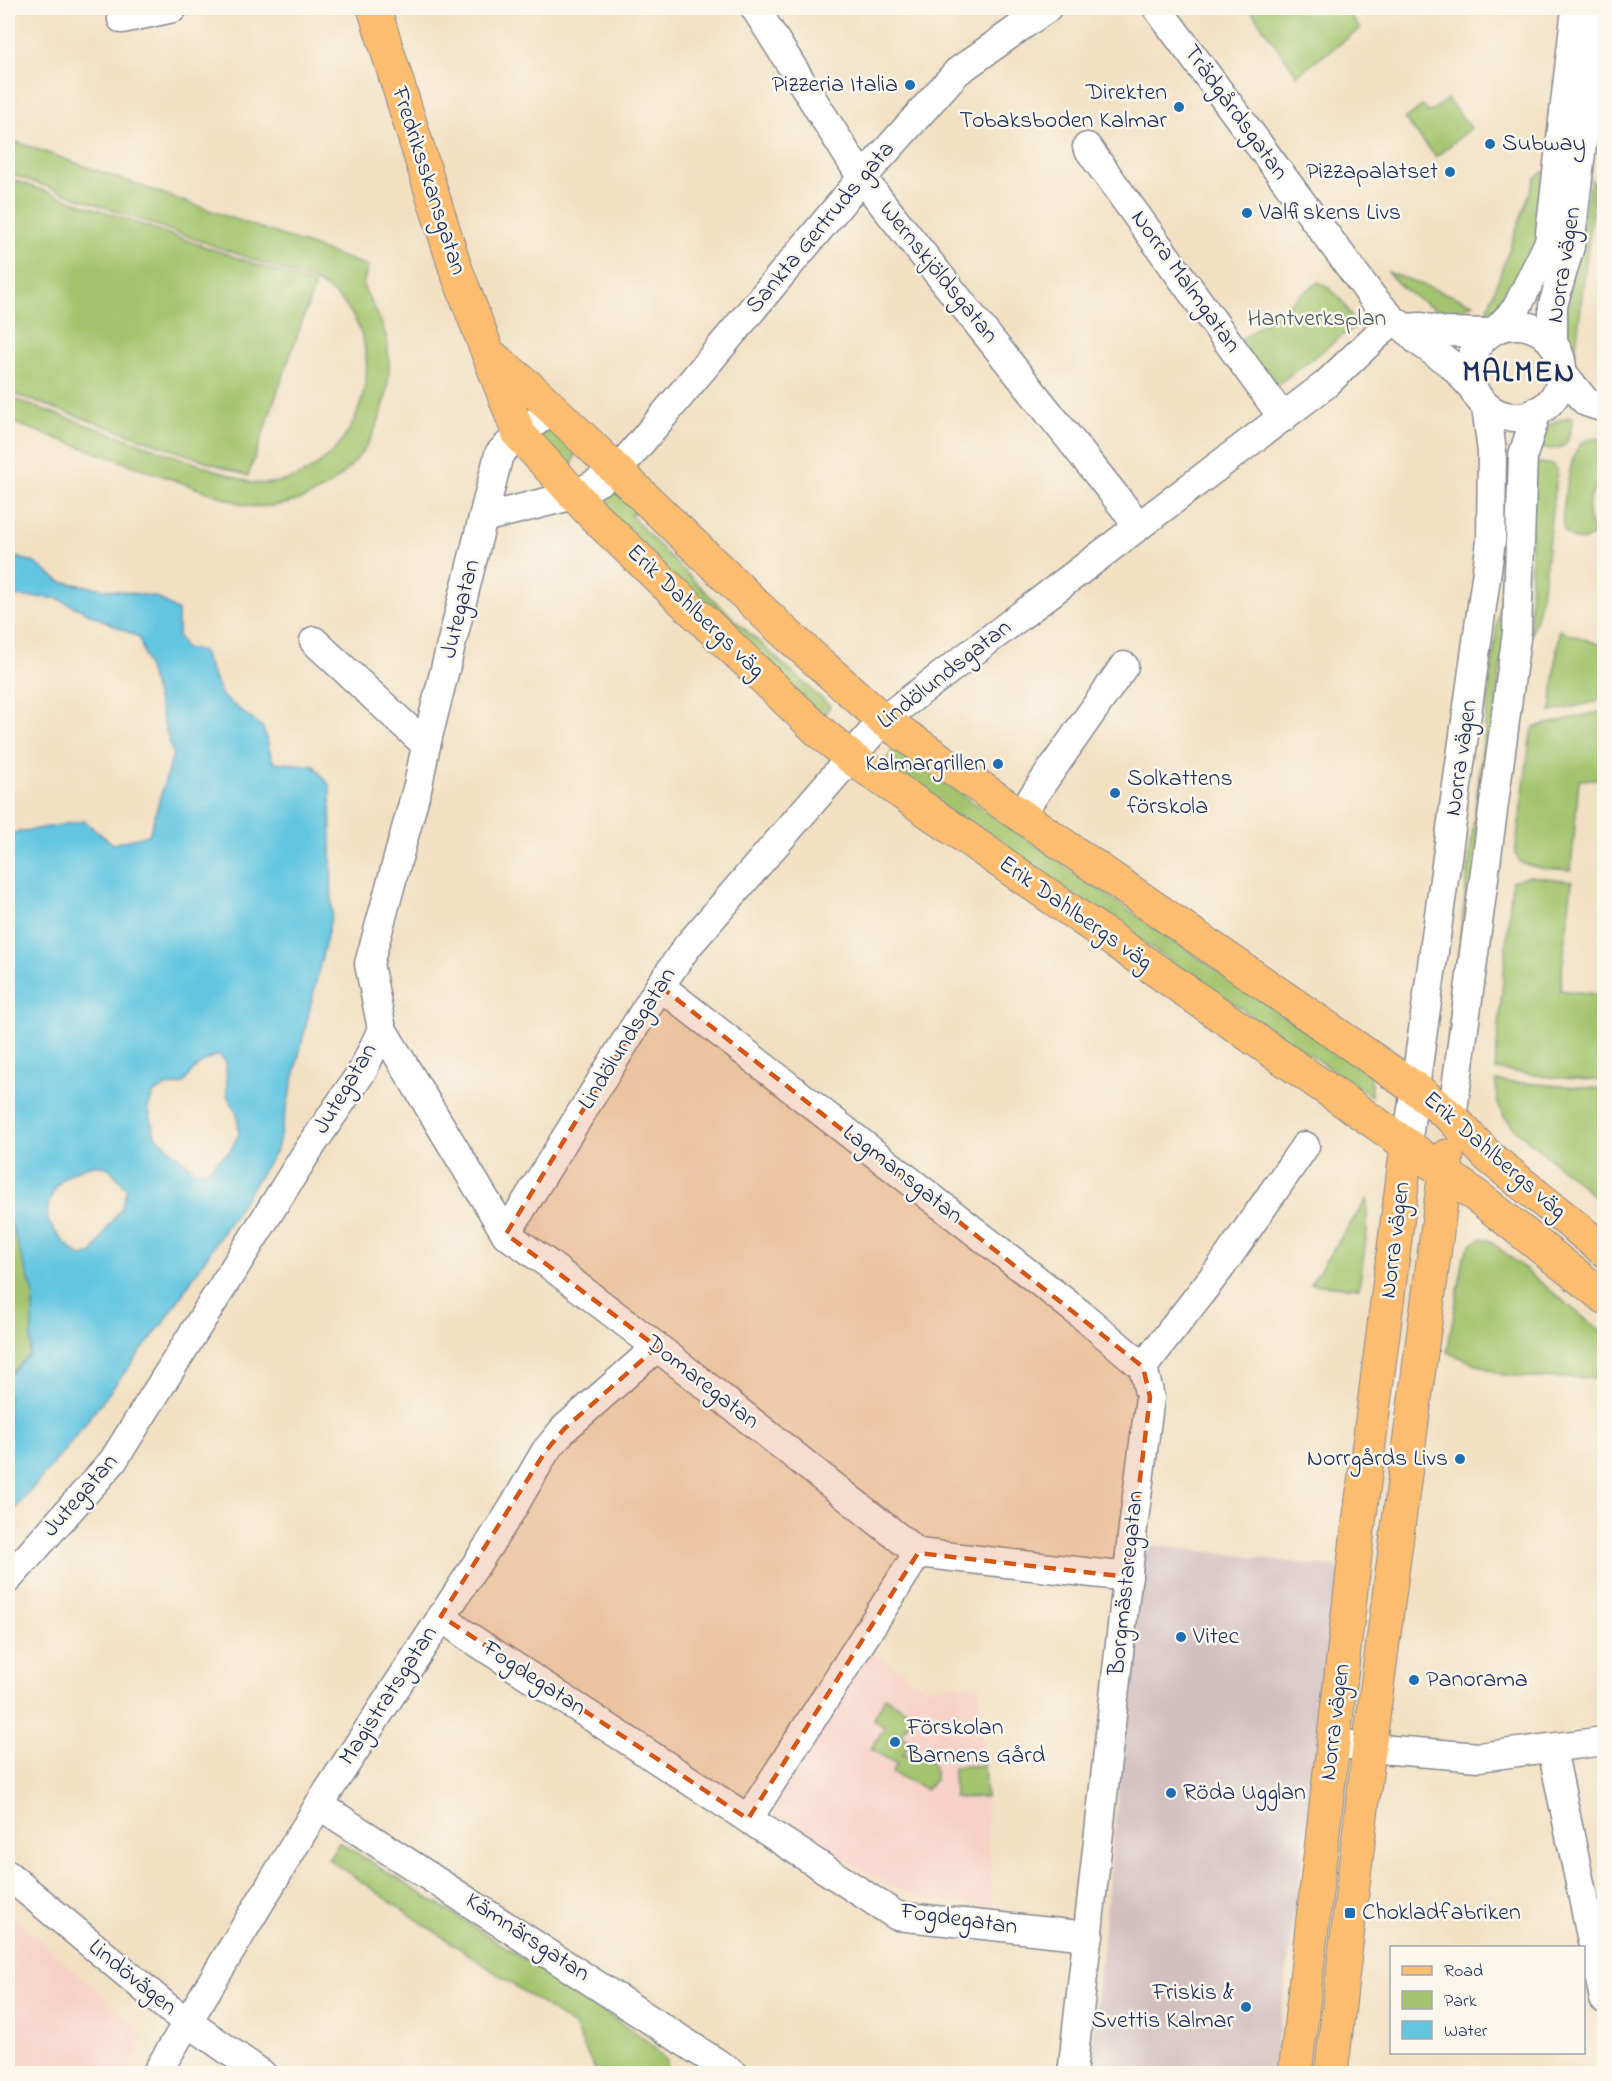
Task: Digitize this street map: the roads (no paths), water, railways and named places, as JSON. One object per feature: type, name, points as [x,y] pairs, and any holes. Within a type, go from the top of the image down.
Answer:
[{"type":"main road","name":"Fredriksskansgatan","points":[[374,8],[454,267],[487,353]]},
{"type":"main road","name":"Erik Dahlbergs väg","points":[[487,353],[535,392],[780,629],[883,720],[1416,1089],[1452,1118],[1489,1157],[1605,1250]]},
{"type":"main road","name":"Erik Dahlbergs väg","points":[[487,353],[519,434],[610,531],[850,757],[1407,1145],[1483,1200],[1605,1297]]},
{"type":"main road","name":"Norra vägen","points":[[1331,2073],[1369,1748],[1452,1118]]},
{"type":"main road","name":"Norra vägen","points":[[1295,2073],[1356,1546],[1407,1145]]},
{"type":"street","points":[[122,19],[173,8]]},
{"type":"street","name":"Wernskjöldsgatan","points":[[755,8],[862,178],[1140,526]]},
{"type":"street","name":"Sankta Gertruds gata","points":[[616,471],[862,178],[957,72],[1047,8]]},
{"type":"street","name":"Trädgårdsgatan","points":[[1157,8],[1373,298],[1417,340],[1452,365],[1479,397]]},
{"type":"street","name":"Norra vägen","points":[[1407,1145],[1491,541],[1492,452],[1479,397],[1470,375],[1470,363],[1480,341],[1516,309],[1549,242],[1576,8]]},
{"type":"street","name":"Norra vägen","points":[[1553,344],[1553,305],[1570,246],[1594,141],[1598,8]]},
{"type":"street","name":"Norra Malmgatan","points":[[1087,147],[1283,418]]},
{"type":"street","points":[[1399,324],[1445,332],[1494,330]]},
{"type":"street","name":"Lindölundsgatan","points":[[506,1233],[686,948],[883,720],[1283,418],[1399,324]]},
{"type":"street","name":"Norra vägen","points":[[1452,1118],[1517,631],[1523,455],[1540,410],[1558,390],[1562,372],[1559,354],[1553,344],[1535,328],[1523,325],[1494,330]]},
{"type":"street","points":[[1562,372],[1595,405]]},
{"type":"street","points":[[1479,397],[1508,416],[1520,417],[1540,410],[1595,405]]},
{"type":"street","points":[[519,434],[552,410]]},
{"type":"street","name":"Jutegatan","points":[[8,1579],[113,1461],[307,1152],[363,1070],[382,1029],[369,964],[418,785],[499,454],[519,434]]},
{"type":"street","points":[[483,518],[575,495],[616,471]]},
{"type":"street","points":[[314,641],[426,745]]},
{"type":"street","points":[[1020,815],[1124,666]]},
{"type":"street","name":"Lagmansgatan","points":[[660,986],[1083,1316],[1143,1367]]},
{"type":"street","name":"Domaregatan","points":[[382,1029],[506,1233],[657,1347],[918,1553]]},
{"type":"street","points":[[1143,1367],[1221,1267],[1305,1146]]},
{"type":"street","name":"Magistratsgatan","points":[[156,2073],[319,1804],[511,1511],[545,1452],[564,1429],[657,1347]]},
{"type":"street","name":"Borgmästaregatan","points":[[1072,2073],[1089,1936],[1132,1527],[1150,1397],[1143,1367]]},
{"type":"street","points":[[748,1819],[918,1553],[1128,1577]]},
{"type":"street","name":"Fogdegatan","points":[[441,1616],[463,1633],[897,1916],[1089,1936]]},
{"type":"street","points":[[1334,1743],[1479,1757],[1605,1741]]},
{"type":"street","points":[[1552,1749],[1605,1999]]},
{"type":"street","name":"Kämnärsgatan","points":[[319,1804],[734,2073]]},
{"type":"street","name":"Lindövägen","points":[[8,1875],[159,2001],[262,2073]]},
{"type":"water","points":[[8,555],[33,562],[61,582],[156,597],[178,611],[178,636],[185,648],[202,651],[222,696],[263,728],[273,762],[314,766],[330,786],[332,914],[277,1149],[166,1319],[63,1452],[8,1517],[8,1377],[30,1354],[34,1294],[8,1218],[8,834],[84,821],[113,844],[149,835],[173,754],[139,637],[56,598],[8,596]],"holes":[[[218,1055],[226,1062],[227,1095],[237,1113],[239,1134],[230,1151],[207,1171],[194,1170],[155,1135],[148,1107],[154,1093],[165,1087],[183,1084],[198,1066]],[[93,1165],[108,1167],[127,1189],[121,1209],[93,1253],[81,1257],[63,1241],[52,1227],[48,1218],[48,1208],[55,1188],[65,1177]]]},
{"type":"place","name":"Pizzeria Italia","points":[[910,85]]},
{"type":"place","name":"Direkten Tobaksboden Kalmar","points":[[1179,107]]},
{"type":"place","name":"Subway","points":[[1490,144]]},
{"type":"place","name":"Pizzapalatset","points":[[1450,172]]},
{"type":"place","name":"Valfiskens Livs","points":[[1247,213]]},
{"type":"place","name":"Kalmargrillen","points":[[998,764]]},
{"type":"place","name":"Solkattens förskola","points":[[1115,793]]},
{"type":"place","name":"Norrgårds Livs","points":[[1460,1459]]},
{"type":"place","name":"Vitec","points":[[1181,1637]]},
{"type":"place","name":"Panorama","points":[[1414,1680]]},
{"type":"place","name":"Förskolan Barnens Gård","points":[[895,1742]]},
{"type":"place","name":"Röda Ugglan","points":[[1171,1793]]},
{"type":"place","name":"Chokladfabriken","points":[[1350,1913]]},
{"type":"place","name":"Friskis & Svettis Kalmar","points":[[1246,2007]]},
{"type":"district","name":"MALMEN","points":[[1519,374]]},
{"type":"park label","name":"Hantverksplan","points":[[1317,319]]}]
